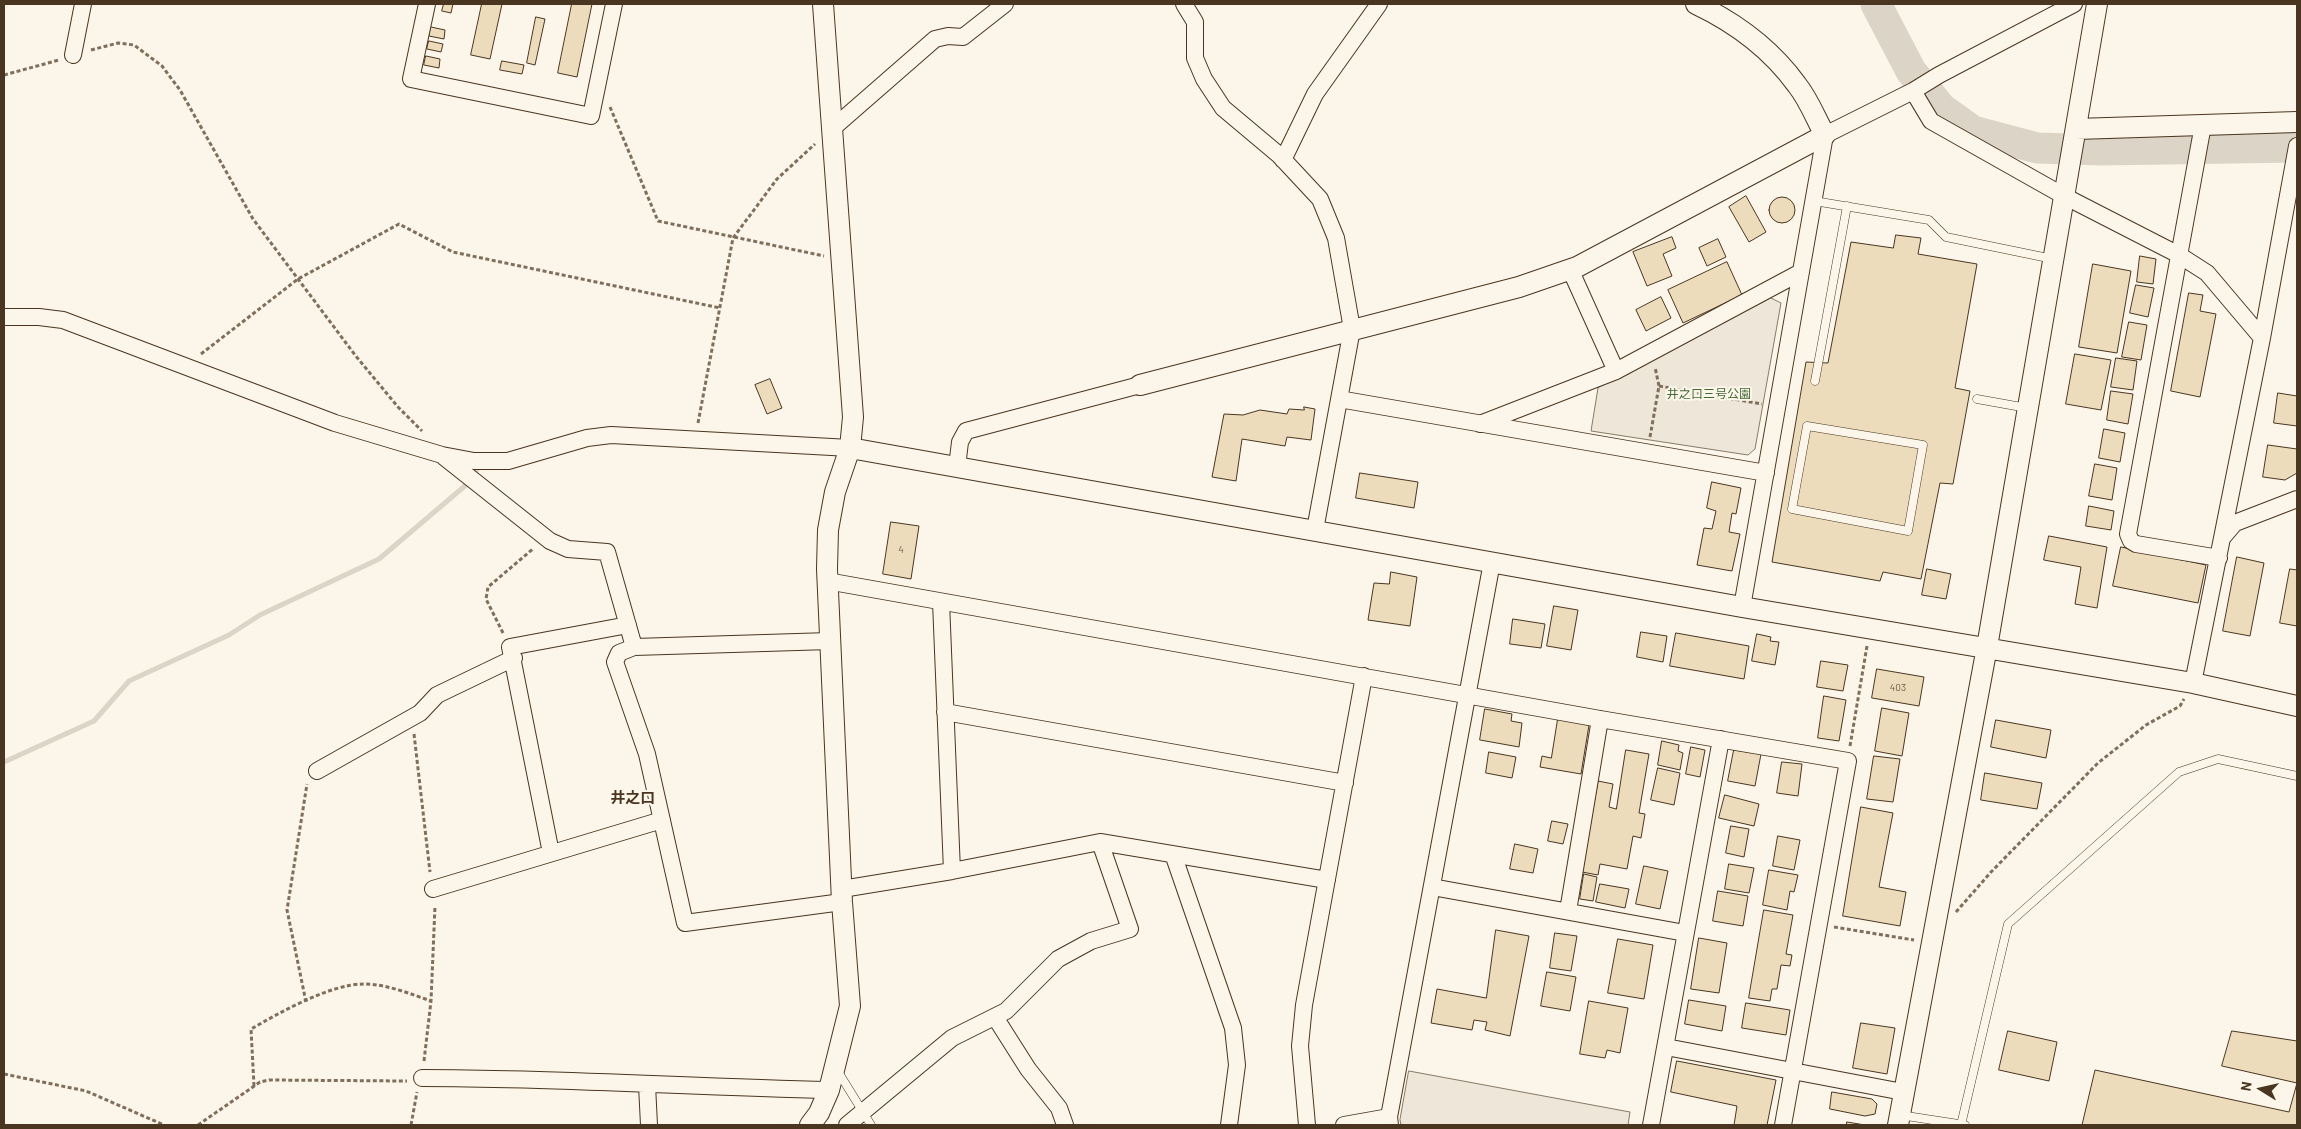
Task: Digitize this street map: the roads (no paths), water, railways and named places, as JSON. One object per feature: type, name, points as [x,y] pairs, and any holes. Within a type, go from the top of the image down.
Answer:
[{"type":"street","points":[[74,55],[83,4]]},
{"type":"street","points":[[427,4],[411,79],[591,116],[615,4]]},
{"type":"street","points":[[810,1125],[829,1090],[850,1006],[842,896],[827,581],[828,530],[835,492],[850,448],[854,416],[823,4]]},
{"type":"street","points":[[832,128],[935,40],[948,36],[963,37],[1005,4]]},
{"type":"street","points":[[1184,4],[1195,22],[1195,58],[1204,79],[1223,108],[1283,160],[1320,198],[1336,238],[1352,329],[1315,530]]},
{"type":"street","points":[[1283,160],[1315,94],[1379,4]]},
{"type":"street","points":[[1696,4],[1721,15],[1745,31],[1773,58],[1798,86],[1825,136],[1742,607]]},
{"type":"street","points":[[957,467],[960,442],[966,431],[1140,384],[1519,287],[1570,270],[2074,4]]},
{"type":"street","points":[[1899,1120],[1930,943],[1987,647],[2097,4]]},
{"type":"street","points":[[1914,90],[1930,121],[2207,273],[2262,338]]},
{"type":"street","points":[[2075,132],[2202,130],[2297,122]]},
{"type":"street","points":[[2202,130],[2197,167],[2128,534],[2131,542],[2136,544],[2219,558]]},
{"type":"street","points":[[2193,683],[2262,338],[2296,153]]},
{"type":"street","points":[[1570,270],[1616,371]]},
{"type":"street","points":[[1480,424],[1616,371],[1801,272]]},
{"type":"street","points":[[4,317],[39,317],[63,320],[335,423],[435,453],[474,461],[508,461],[587,438],[611,435],[696,438],[850,448],[1742,607],[2193,683],[2297,706]]},
{"type":"street","points":[[1339,399],[1766,473]]},
{"type":"street","points":[[435,453],[546,537],[568,549],[607,552],[634,647]]},
{"type":"street","points":[[2223,537],[2234,523],[2297,499]]},
{"type":"street","points":[[1344,1125],[1389,1121],[1492,562]]},
{"type":"street","points":[[827,581],[1468,696],[1848,761],[1783,1125]]},
{"type":"street","points":[[941,602],[952,871]]},
{"type":"street","points":[[316,771],[420,713],[438,695],[512,653],[628,625]]},
{"type":"street","points":[[830,641],[634,647],[619,653],[615,662],[647,754],[685,924],[842,896],[952,871],[1100,842],[1327,880]]},
{"type":"street","points":[[512,653],[551,854]]},
{"type":"street","points":[[1307,1125],[1300,1046],[1304,1005],[1364,676]]},
{"type":"street","points":[[945,712],[1345,783]]},
{"type":"street","points":[[1568,911],[1600,719]]},
{"type":"street","points":[[1650,1125],[1666,1047],[1721,739]]},
{"type":"street","points":[[432,889],[662,820]]},
{"type":"street","points":[[847,1125],[867,1119],[952,1038],[1006,1011],[1058,959],[1091,941],[1130,929],[1100,842]]},
{"type":"street","points":[[1173,854],[1233,1028],[1237,1065],[1229,1125]]},
{"type":"street","points":[[1432,887],[1685,933]]},
{"type":"street","points":[[995,1017],[1028,1070],[1059,1108],[1065,1125]]},
{"type":"street","points":[[1666,1047],[1903,1092]]},
{"type":"street","points":[[422,1078],[511,1078],[647,1085],[829,1090]]},
{"type":"street","points":[[647,1085],[649,1125]]},
{"type":"lane","points":[[1814,201],[1929,220],[1946,237],[2053,259]]},
{"type":"lane","points":[[1815,381],[1847,206]]},
{"type":"lane","points":[[1976,399],[2027,408]]},
{"type":"lane","points":[[1807,426],[1923,445],[1908,531],[1792,509],[1807,426]]},
{"type":"lane","points":[[1899,1120],[1962,1125],[2008,924],[2179,772],[2218,759],[2297,776]]},
{"type":"lane","points":[[835,1066],[867,1119]]},
{"type":"waterway","points":[[1876,4],[1911,71],[1941,108],[1973,131],[2037,148],[2101,150],[2297,147]]},
{"type":"waterway","points":[[4,762],[94,721],[129,681],[229,635],[260,615],[379,559],[466,485],[480,465]]},
{"type":"district","name":"井之口","points":[[633,798]]},
{"type":"park label","name":"井之口三号公園","points":[[1709,394]]}]
